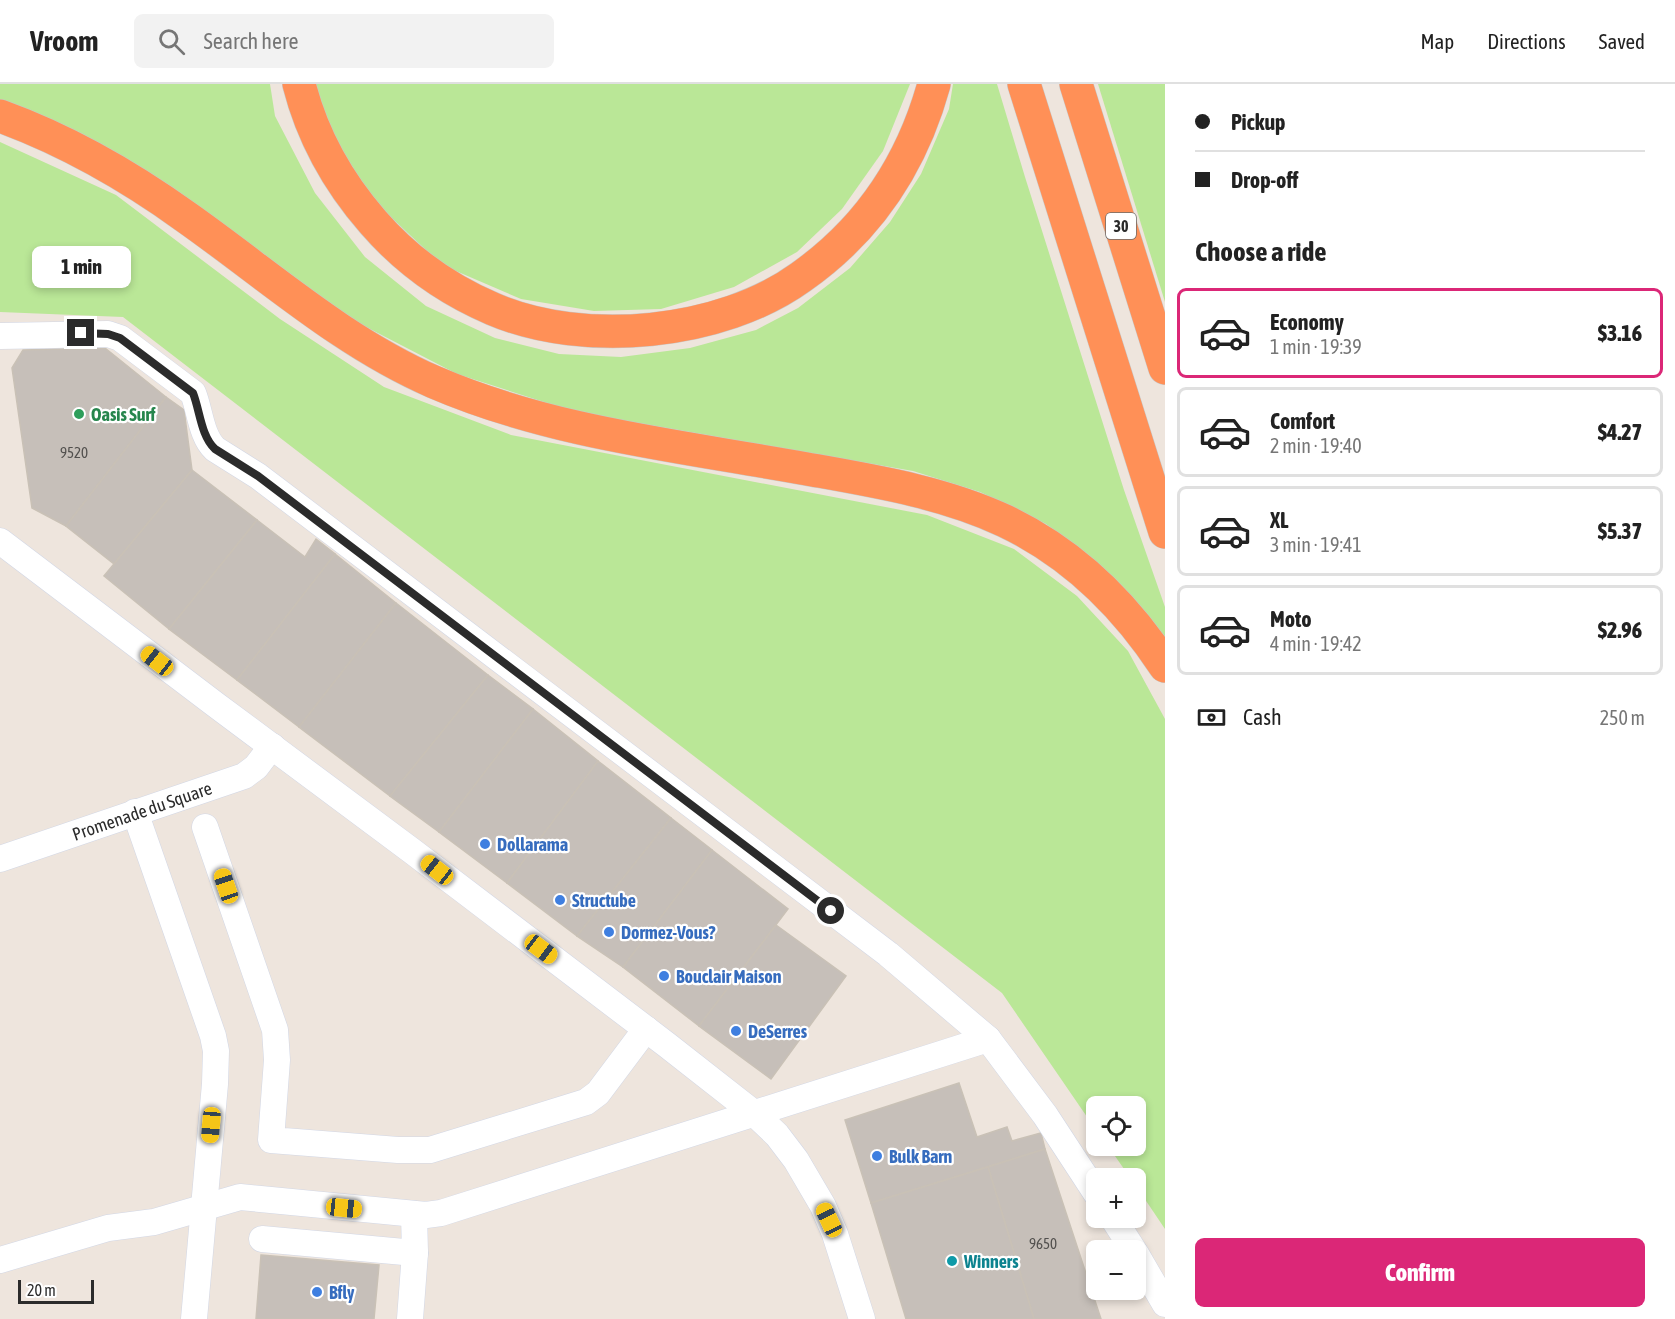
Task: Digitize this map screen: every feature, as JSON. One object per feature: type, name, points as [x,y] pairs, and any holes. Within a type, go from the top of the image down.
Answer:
[{"type":"highway","points":[[299,84],[310,122],[324,152],[345,185],[363,211],[388,240],[415,264],[443,283],[495,310],[555,326],[631,332],[697,322],[734,311],[767,297],[799,279],[824,260],[851,235],[895,178],[913,146],[934,84]]},
{"type":"highway","points":[[1024,84],[1165,532]]},
{"type":"highway","name":"30","points":[[1076,84],[1165,368]]},
{"type":"highway","points":[[0,116],[71,147],[126,177],[185,216],[333,326],[408,370],[456,391],[510,411],[576,428],[894,485],[955,502],[1006,522],[1055,551],[1102,588],[1136,624],[1165,666]]},
{"type":"street","points":[[0,336],[101,333],[120,338],[193,393],[206,435],[215,449],[258,476],[888,954],[988,1039],[1045,1114],[1086,1178]]},
{"type":"street","points":[[0,541],[646,1029],[755,1114],[777,1135],[796,1160],[823,1206],[835,1234],[862,1319]]},
{"type":"street","name":"Promenade du Square","points":[[0,859],[244,776],[256,767],[272,746]]},
{"type":"street","points":[[135,812],[213,1036],[216,1051],[194,1319]]},
{"type":"street","points":[[205,827],[275,1030],[277,1060],[270,1140],[398,1150],[430,1150],[586,1102],[598,1093],[646,1029]]},
{"type":"street","points":[[0,1260],[108,1228],[154,1222],[240,1197],[414,1214],[441,1213],[988,1039]]},
{"type":"street","points":[[410,1319],[415,1253],[414,1214]]},
{"type":"street","points":[[262,1239],[415,1253]]},
{"type":"street","points":[[1146,1271],[1165,1304]]},
{"type":"green space","points":[[0,84],[270,84],[275,116],[315,193],[365,257],[426,306],[495,338],[559,354],[621,357],[690,348],[756,330],[798,308],[850,268],[890,222],[921,174],[949,109],[953,84],[997,84],[1124,490],[1165,607],[1165,651],[1101,566],[1046,524],[980,492],[913,471],[575,412],[457,374],[343,315],[0,100]]},
{"type":"green space","points":[[316,84],[910,84],[883,151],[842,209],[797,252],[734,287],[661,309],[594,311],[521,299],[442,265],[379,206],[331,137]]},
{"type":"green space","points":[[1098,84],[1165,84],[1165,302]]},
{"type":"green space","points":[[0,142],[116,195],[280,319],[384,387],[511,435],[927,515],[1014,549],[1077,596],[1128,651],[1165,719],[1165,1229],[1146,1201],[1146,1168],[1123,1168],[1115,1156],[1146,1156],[1146,1096],[1086,1096],[1086,1115],[1002,993],[123,317],[0,312]]},
{"type":"building","points":[[105,348],[166,397],[66,526],[32,508],[12,368],[23,350]]},
{"type":"building","points":[[166,397],[184,410],[192,470],[114,564],[66,526]]},
{"type":"building","points":[[192,470],[257,520],[169,629],[104,576]]},
{"type":"building","points":[[257,520],[305,557],[316,539],[335,554],[237,680],[169,629]]},
{"type":"building","points":[[335,554],[396,603],[299,727],[237,680]]},
{"type":"building","points":[[396,603],[488,675],[390,796],[299,727]]},
{"type":"building","points":[[488,675],[533,709],[439,832],[390,796]]},
{"type":"building","points":[[533,709],[598,761],[507,883],[439,832]]},
{"type":"building","points":[[598,761],[671,818],[577,936],[507,883]]},
{"type":"building","points":[[671,818],[712,850],[623,967],[577,936]]},
{"type":"building","points":[[712,850],[788,909],[699,1026],[623,967]]},
{"type":"building","points":[[776,925],[846,976],[771,1079],[699,1026]]},
{"type":"building","points":[[959,1083],[977,1137],[1007,1127],[1012,1141],[1041,1133],[1045,1149],[871,1203],[845,1120]]},
{"type":"building","points":[[1045,1149],[1086,1273],[1086,1300],[1095,1300],[1101,1319],[1034,1319],[988,1167]]},
{"type":"building","name":"Winners","points":[[988,1167],[1034,1319],[906,1319],[871,1203]]},
{"type":"building","name":"Bfly","points":[[261,1255],[379,1265],[374,1319],[256,1319]]},
{"type":"place","name":"Oasis Surf","points":[[79,414]]},
{"type":"place","name":"Dollarama","points":[[485,844]]},
{"type":"place","name":"Structube","points":[[560,900]]},
{"type":"place","name":"Dormez-Vous?","points":[[609,932]]},
{"type":"place","name":"Bouclair Maison","points":[[664,976]]},
{"type":"place","name":"DeSerres","points":[[736,1031]]},
{"type":"place","name":"Bulk Barn","points":[[877,1156]]},
{"type":"place","name":"Winners","points":[[952,1261]]},
{"type":"place","name":"Bfly","points":[[317,1292]]},
{"type":"route","points":[[81,333],[101,333],[120,338],[193,393],[206,435],[215,449],[258,476],[831,911]]}]
